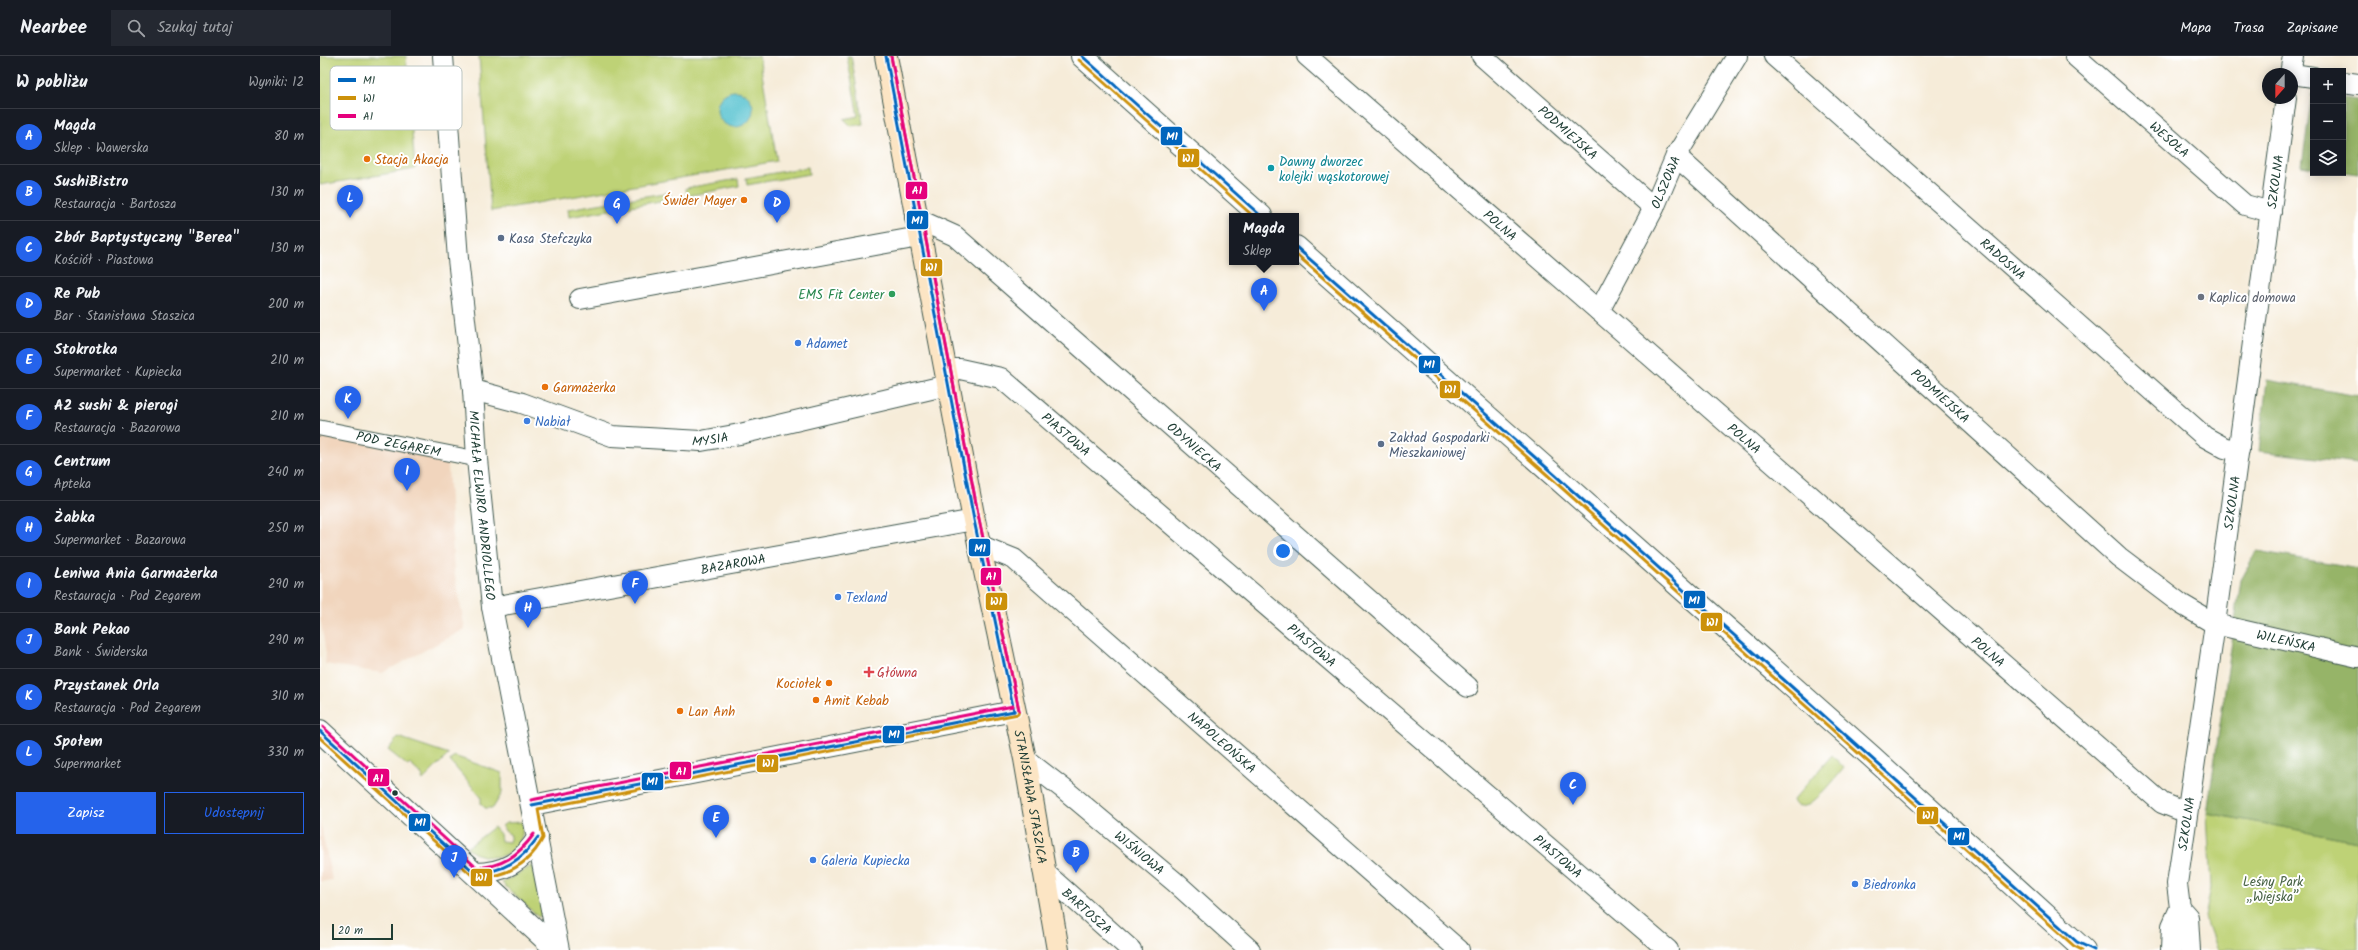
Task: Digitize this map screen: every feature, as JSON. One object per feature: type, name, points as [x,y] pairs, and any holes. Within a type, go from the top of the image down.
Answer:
[{"type":"main road","name":"STANISŁAWA STASZICA","points":[[886,56],[917,228],[974,520],[1025,759],[1058,950]]},
{"type":"street","name":"MICHAŁA ELWIRO ANDRIOLLEGO","points":[[443,56],[444,66]]},
{"type":"street","points":[[1082,56],[1258,213]]},
{"type":"street","name":"POLNA","points":[[1307,56],[2162,803],[2187,813]]},
{"type":"street","name":"PODMIEJSKA","points":[[1482,56],[1654,208]]},
{"type":"street","name":"OLSZOWA","points":[[1599,311],[1654,208],[1676,156],[1737,56]]},
{"type":"street","name":"RADOSNA","points":[[1774,56],[2205,437],[2225,448],[2239,450]]},
{"type":"street","name":"WESOŁA","points":[[2075,56],[2245,205],[2271,212]]},
{"type":"street","points":[[2292,68],[2293,56]]},
{"type":"street","points":[[2298,75],[2310,77]]},
{"type":"street","points":[[2346,82],[2358,84]]},
{"type":"street","name":"SZKOLNA","points":[[2190,950],[2188,917],[2180,908],[2177,884],[2215,624],[2285,104]]},
{"type":"street","name":"MICHAŁA ELWIRO ANDRIOLLEGO","points":[[448,130],[458,259],[473,390],[477,459],[492,607],[532,805],[558,950]]},
{"type":"street","name":"PODMIEJSKA","points":[[1676,156],[2119,557],[2181,604],[2215,624]]},
{"type":"street","points":[[580,299],[917,228]]},
{"type":"street","name":"ODYNIECKA","points":[[917,228],[955,236],[1468,687]]},
{"type":"street","points":[[1299,250],[1571,489],[2085,947]]},
{"type":"street","name":"PIASTOWA","points":[[946,377],[960,369],[1001,378],[1668,950]]},
{"type":"street","name":"MYSIA","points":[[473,390],[522,404],[612,436],[701,441],[740,434],[946,377]]},
{"type":"street","name":"POD ZEGAREM","points":[[320,428],[477,459]]},
{"type":"street","name":"BAZAROWA","points":[[492,607],[974,520]]},
{"type":"street","name":"NAPOLEOŃSKA","points":[[979,545],[1014,559],[1459,950]]},
{"type":"street","name":"WILEŃSKA","points":[[2215,624],[2358,657]]},
{"type":"street","points":[[532,805],[1014,711]]},
{"type":"street","points":[[320,731],[558,950]]},
{"type":"street","name":"WIŚNIOWA","points":[[1025,759],[1065,790],[1169,877],[1250,950]]},
{"type":"street","points":[[475,873],[490,873],[516,864],[538,837]]},
{"type":"street","name":"BARTOSZA","points":[[1044,872],[1131,950]]},
{"type":"street","points":[[2170,950],[2172,926],[2180,908]]},
{"type":"shaded area","points":[[320,428],[452,455],[448,466],[454,572],[465,629],[382,673],[325,664],[326,654],[320,617]]},
{"type":"shaded area","points":[[320,821],[332,880],[320,882]]},
{"type":"green space","points":[[320,56],[406,56],[407,66],[330,66],[330,130],[412,130],[415,169],[320,185]]},
{"type":"green space","points":[[479,56],[759,56],[777,161],[491,211]]},
{"type":"green space","points":[[847,56],[851,56],[863,124],[851,126],[844,119],[858,116]]},
{"type":"green space","points":[[2346,98],[2358,100],[2358,174],[2346,172]]},
{"type":"green space","points":[[2310,108],[2310,167],[2302,166]]},
{"type":"green space","points":[[808,167],[809,174],[747,185],[746,178]]},
{"type":"green space","points":[[738,179],[739,186],[687,196],[686,188]]},
{"type":"green space","points":[[670,192],[671,199],[569,217],[568,209]]},
{"type":"green space","points":[[2267,380],[2358,396],[2358,463],[2259,451]]},
{"type":"green space","points":[[2257,551],[2358,569],[2358,841],[2207,813],[2241,580]]},
{"type":"green space","points":[[398,737],[449,754],[423,780],[423,776],[410,764],[408,766],[388,750]]},
{"type":"green space","points":[[1832,755],[1844,768],[1827,788],[1811,803],[1804,807],[1797,806],[1793,800]]},
{"type":"green space","points":[[454,756],[502,773],[502,793],[493,808],[485,808],[481,804],[481,797],[450,761]]},
{"type":"green space","name":"Leśny Park „Wiejska”","points":[[2207,813],[2358,841],[2358,950],[2217,950],[2205,917],[2211,888]]},
{"type":"green space","points":[[522,822],[522,833],[519,843],[513,850],[505,854],[496,857],[486,857],[476,854],[467,848],[494,827],[500,834],[501,841],[509,842],[511,835],[505,831],[502,826],[506,823]]},
{"type":"green space","points":[[533,865],[543,914],[538,917],[502,883]]},
{"type":"water","points":[[735,91],[745,94],[750,99],[753,109],[750,119],[745,124],[735,127],[725,124],[720,119],[717,109],[720,99],[725,94]]},
{"type":"transit line","name":"M1","points":[[886,56],[974,520],[1014,711]]},
{"type":"transit line","name":"W1","points":[[320,738],[475,878],[506,872],[515,868],[531,856],[543,838],[538,809],[1018,714],[1019,710],[979,519],[891,56]]},
{"type":"transit line","name":"A1","points":[[891,56],[979,519],[1019,710]]},
{"type":"transit line","name":"M1","points":[[1082,56],[1258,213]]},
{"type":"transit line","name":"W1","points":[[1079,60],[1250,213]]},
{"type":"transit line","name":"M1","points":[[1299,250],[1547,468],[2077,942],[2094,950]]},
{"type":"transit line","name":"W1","points":[[1299,257],[1544,472],[2074,946],[2082,950]]},
{"type":"transit line","name":"A1","points":[[531,800],[1013,706]]},
{"type":"transit line","name":"M1","points":[[532,805],[1014,711]]},
{"type":"transit line","name":"A1","points":[[323,727],[478,869]]},
{"type":"transit line","name":"M1","points":[[320,731],[475,873]]},
{"type":"transit line","name":"A1","points":[[475,868],[501,863],[509,859],[522,848],[534,834]]},
{"type":"transit line","name":"M1","points":[[475,873],[495,870],[511,863],[519,858],[538,837]]},
{"type":"place","name":"Stacja Akacja","points":[[367,159]]},
{"type":"place","name":"Dawny dworzec kolejki wąskotorowej","points":[[1271,168]]},
{"type":"place","name":"Świder Mayer","points":[[744,200]]},
{"type":"place","name":"Społem","points":[[350,218]]},
{"type":"place","name":"Re Pub","points":[[777,223]]},
{"type":"place","name":"Centrum","points":[[617,224]]},
{"type":"place","name":"Kasa Stefczyka","points":[[501,238]]},
{"type":"place","name":"EMS Fit Center","points":[[892,294]]},
{"type":"place","name":"Kaplica domowa","points":[[2201,297]]},
{"type":"place","name":"Magda","points":[[1264,311]]},
{"type":"place","name":"Adamet","points":[[798,343]]},
{"type":"place","name":"Garmażerka","points":[[545,387]]},
{"type":"place","name":"Przystanek Orla","points":[[348,419]]},
{"type":"place","name":"Nabiał","points":[[527,421]]},
{"type":"place","name":"Zakład Gospodarki Mieszkaniowej","points":[[1381,444]]},
{"type":"place","name":"Leniwa Ania Garmażerka","points":[[407,491]]},
{"type":"place","name":"Texland","points":[[838,597]]},
{"type":"place","name":"A2 sushi & pierogi","points":[[635,604]]},
{"type":"place","name":"Żabka","points":[[528,628]]},
{"type":"place","name":"Główna","points":[[869,672]]},
{"type":"place","name":"Kociołek","points":[[829,683]]},
{"type":"place","name":"Amit Kebab","points":[[816,700]]},
{"type":"place","name":"Lan Anh","points":[[680,711]]},
{"type":"place","name":"Zbór Baptystyczny \"Berea\"","points":[[1573,805]]},
{"type":"place","name":"Stokrotka","points":[[716,838]]},
{"type":"place","name":"Galeria Kupiecka","points":[[813,860]]},
{"type":"place","name":"SushiBistro","points":[[1076,873]]},
{"type":"place","name":"Bank Pekao","points":[[454,878]]},
{"type":"place","name":"Biedronka","points":[[1855,884]]}]
